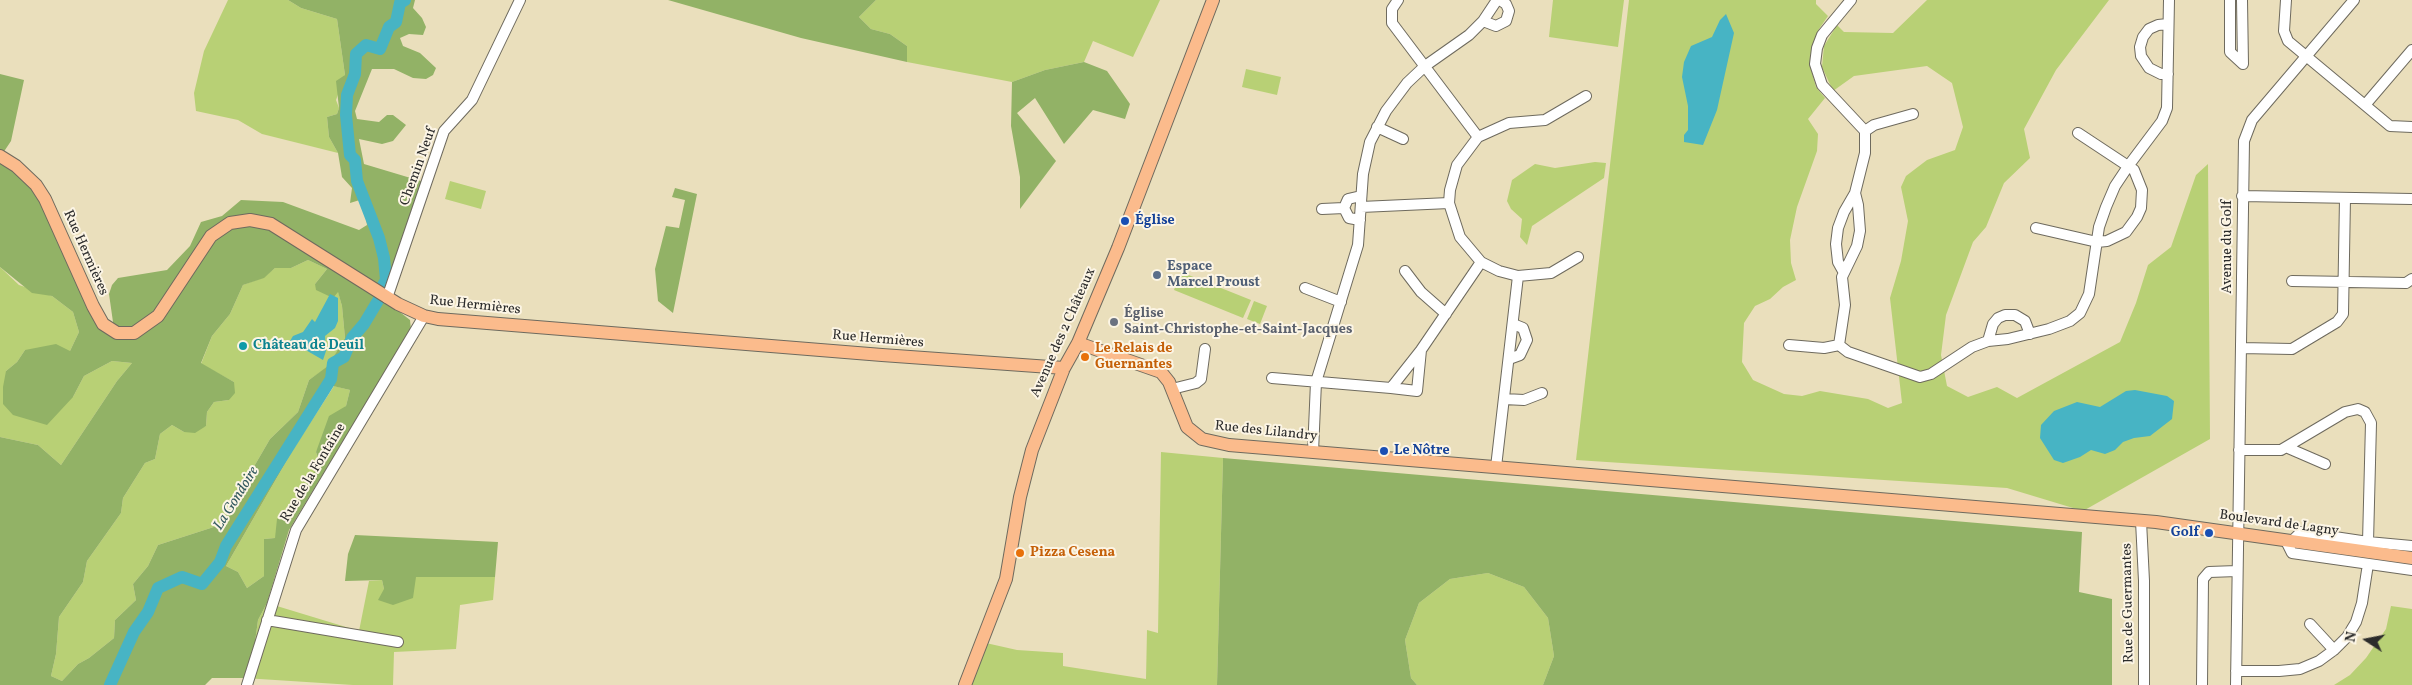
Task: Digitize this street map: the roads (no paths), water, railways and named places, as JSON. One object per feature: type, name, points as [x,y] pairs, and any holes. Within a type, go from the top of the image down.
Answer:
[{"type":"main road","name":"Avenue des 2 Châteaux","points":[[965,685],[1006,579],[1020,497],[1032,450],[1064,368],[1078,343],[1118,248],[1213,0]]},
{"type":"main road","name":"Rue Hermières","points":[[0,156],[16,166],[36,185],[45,199],[93,306],[103,324],[117,333],[134,333],[158,316],[211,236],[230,223],[250,220],[271,224],[387,298],[424,316],[465,322],[872,355],[1064,368]]},
{"type":"main road","name":"Rue des Lilandry","points":[[1078,343],[1161,372],[1172,389],[1182,420],[1194,434],[1202,439],[1229,445],[2142,521]]},
{"type":"main road","name":"Boulevard de Lagny","points":[[2142,521],[2412,558]]},
{"type":"street","name":"Chemin Neuf","points":[[387,298],[444,131],[472,100],[520,0]]},
{"type":"street","points":[[1398,0],[1392,9],[1392,23],[1478,137]]},
{"type":"street","points":[[1313,452],[1316,382],[1358,245],[1366,157],[1377,127],[1397,94],[1425,66],[1469,35],[1483,21],[1498,0],[1506,4],[1509,11],[1506,21],[1496,26],[1483,21]]},
{"type":"street","points":[[1839,345],[1845,304],[1843,271],[1837,253],[1838,228],[1844,212],[1855,194],[1865,153],[1866,131],[1822,85],[1815,64],[1817,48],[1822,35],[1851,0]]},
{"type":"street","points":[[1789,345],[1824,348],[1839,345],[1848,352],[1920,377],[1931,374],[1972,347],[1988,341],[2030,334],[2070,321],[2080,313],[2089,294],[2097,242],[2106,207],[2129,165],[2162,121],[2167,108],[2169,0]]},
{"type":"street","points":[[2230,0],[2230,52],[2243,64],[2242,0]]},
{"type":"street","points":[[2286,0],[2285,36],[2390,126],[2412,127]]},
{"type":"street","name":"Avenue du Golf","points":[[2236,685],[2244,141],[2252,120],[2354,0]]},
{"type":"street","points":[[2168,24],[2158,25],[2149,29],[2142,37],[2140,47],[2141,56],[2149,68],[2161,74],[2168,74]]},
{"type":"street","points":[[2365,105],[2412,50]]},
{"type":"street","points":[[1578,257],[1551,273],[1518,276],[1499,271],[1481,262],[1460,237],[1449,203],[1450,190],[1457,165],[1478,137],[1509,123],[1545,120],[1586,96]]},
{"type":"street","points":[[1866,131],[1874,125],[1914,114]]},
{"type":"street","points":[[1377,127],[1403,140]]},
{"type":"street","points":[[2036,228],[2097,242],[2119,237],[2132,225],[2137,217],[2142,190],[2139,180],[2129,165],[2078,132]]},
{"type":"street","points":[[1843,271],[1852,258],[1860,230],[1855,194]]},
{"type":"street","points":[[1344,208],[1348,199],[1361,196]]},
{"type":"street","points":[[2242,196],[2412,199]]},
{"type":"street","points":[[2242,348],[2292,349],[2337,322],[2343,314],[2345,198]]},
{"type":"street","points":[[1361,207],[1449,203]]},
{"type":"street","points":[[1322,210],[1344,208]]},
{"type":"street","points":[[1344,208],[1349,218],[1360,220]]},
{"type":"street","points":[[1391,388],[1421,350],[1481,262]]},
{"type":"street","points":[[1405,271],[1427,298],[1446,314]]},
{"type":"street","points":[[1496,467],[1518,276]]},
{"type":"street","points":[[2292,281],[2406,283],[2412,279]]},
{"type":"street","points":[[1305,288],[1341,302]]},
{"type":"street","points":[[1988,341],[1993,324],[1998,318],[2005,315],[2014,315],[2025,321],[2030,334]]},
{"type":"street","name":"Rue de la Fontaine","points":[[247,685],[296,530],[424,316]]},
{"type":"street","points":[[1509,359],[1520,355],[1527,340],[1523,328],[1513,324]]},
{"type":"street","points":[[1172,389],[1196,383],[1201,379],[1205,349]]},
{"type":"street","points":[[1272,378],[1417,392],[1421,350]]},
{"type":"street","points":[[1504,399],[1524,400],[1542,392]]},
{"type":"street","points":[[2239,450],[2281,450],[2288,448],[2345,412],[2358,409],[2368,415],[2371,423],[2368,542]]},
{"type":"street","points":[[2288,448],[2325,464]]},
{"type":"street","name":"Rue de Guermantes","points":[[2142,521],[2144,685]]},
{"type":"street","points":[[2412,546],[2368,542],[2301,532],[2289,541],[2292,553],[2412,570]]},
{"type":"street","points":[[2236,671],[2300,669],[2319,661],[2334,650],[2347,637],[2356,622],[2362,603],[2368,564]]},
{"type":"street","points":[[2202,685],[2203,579],[2209,572],[2237,571]]},
{"type":"street","points":[[267,620],[398,642]]},
{"type":"street","points":[[2310,624],[2334,650]]},
{"type":"water","points":[[1726,14],[1734,33],[1717,110],[1703,145],[1684,142],[1684,135],[1688,130],[1688,106],[1682,77],[1684,62],[1691,46],[1712,37],[1720,20]]},
{"type":"water","points":[[330,294],[338,298],[338,321],[335,328],[325,336],[326,351],[323,360],[290,341],[293,336],[303,332],[312,319],[315,322]]},
{"type":"water","points":[[2135,390],[2167,396],[2174,401],[2172,419],[2150,436],[2134,438],[2123,442],[2115,450],[2105,454],[2091,450],[2080,457],[2063,463],[2054,460],[2040,438],[2041,425],[2054,411],[2077,402],[2100,407],[2126,391]]},
{"type":"waterway","name":"La Gondoire","points":[[382,287],[386,280],[384,258],[379,238],[357,181],[355,160],[350,155],[346,115],[347,95],[355,74],[356,54],[366,45],[380,49],[389,27],[396,22],[400,3],[405,0]]},
{"type":"waterway","name":"La Gondoire","points":[[110,685],[134,632],[148,612],[158,588],[182,577],[202,584],[220,562],[226,546],[331,379],[333,363],[344,357],[352,338],[364,324],[379,299]]},
{"type":"place","name":"Église","points":[[1125,221]]},
{"type":"place","name":"Espace Marcel Proust","points":[[1157,275]]},
{"type":"place","name":"Église Saint-Christophe-et-Saint-Jacques","points":[[1114,322]]},
{"type":"place","name":"Château de Deuil","points":[[243,346]]},
{"type":"place","name":"Le Relais de Guernantes","points":[[1085,357]]},
{"type":"place","name":"Le Nôtre","points":[[1384,451]]},
{"type":"place","name":"Golf","points":[[2209,533]]},
{"type":"place","name":"Pizza Cesena","points":[[1020,553]]}]
